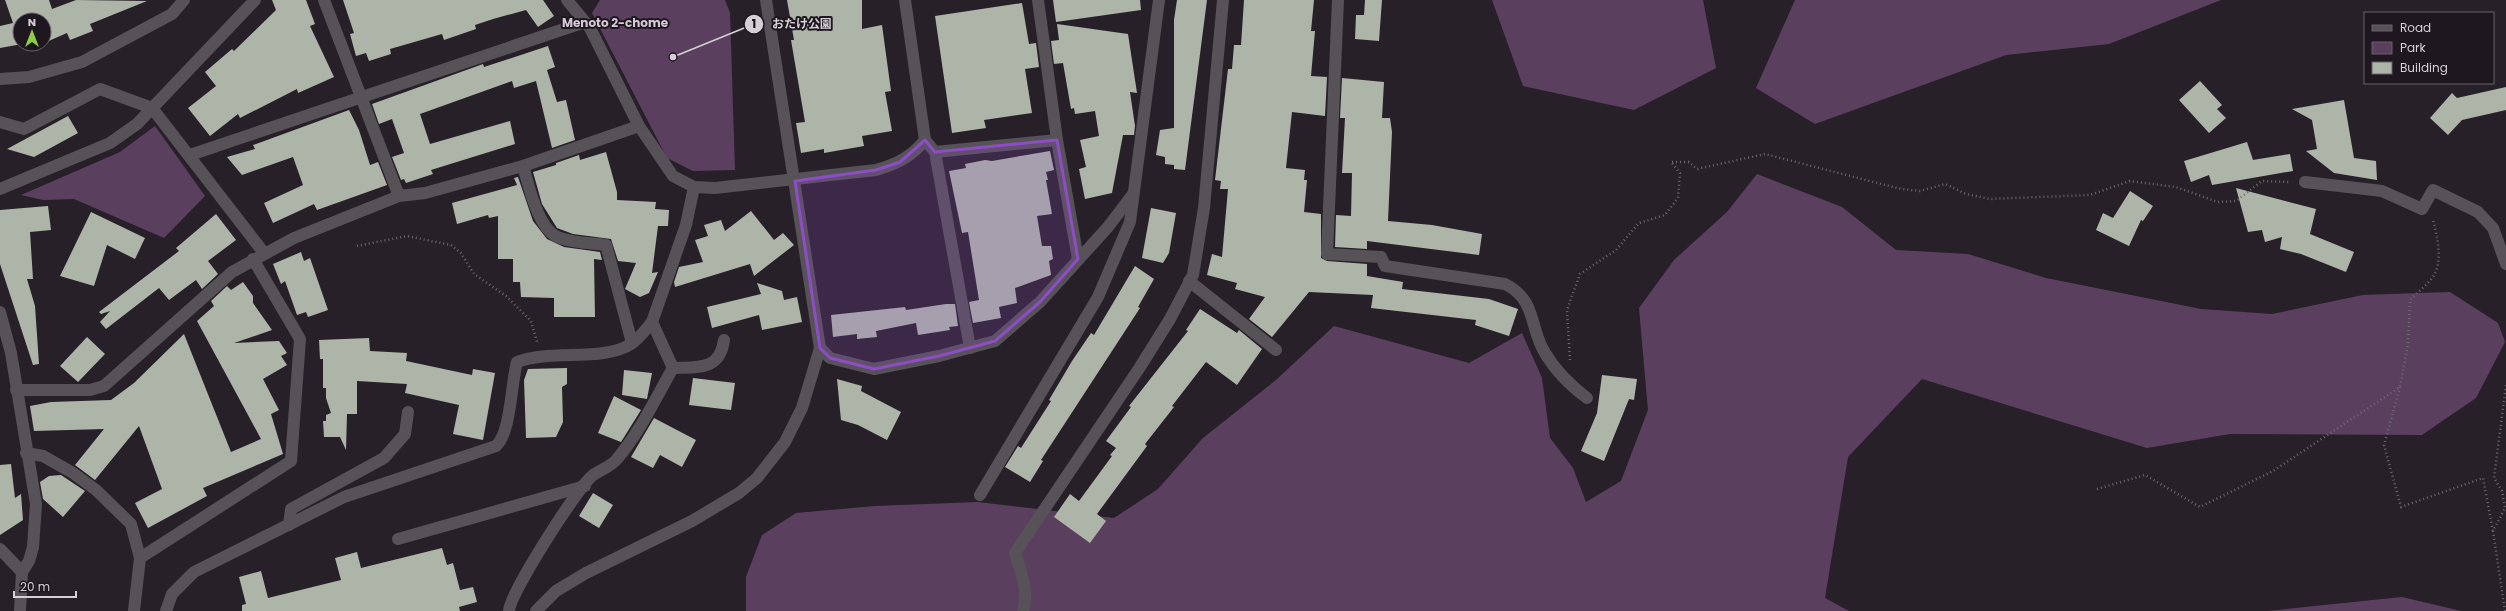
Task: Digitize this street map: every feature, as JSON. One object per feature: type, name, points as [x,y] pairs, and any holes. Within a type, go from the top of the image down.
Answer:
[{"type":"street","points":[[0,80],[29,77],[82,62],[172,14],[184,0]]},
{"type":"street","points":[[240,0],[240,16]]},
{"type":"street","points":[[0,189],[110,143],[137,124],[254,0]]},
{"type":"street","points":[[324,0],[360,98],[399,196]]},
{"type":"street","points":[[567,0],[590,28],[639,126],[673,176],[694,187],[795,181],[876,170],[900,162],[917,150],[925,140]]},
{"type":"street","points":[[536,611],[556,590],[586,573],[692,521],[739,493],[758,478],[785,442],[802,408],[820,348],[766,0]]},
{"type":"street","points":[[905,0],[925,140],[935,152],[970,348]]},
{"type":"street","points":[[1038,0],[1058,140],[1078,259]]},
{"type":"street","points":[[980,495],[1098,297],[1130,222],[1159,0]]},
{"type":"street","points":[[1023,611],[1025,604],[1023,575],[1015,553],[1140,367],[1170,319],[1193,275],[1204,208],[1223,0]]},
{"type":"street","points":[[1338,0],[1328,254],[1381,257],[1385,266],[1505,284],[1518,290],[1528,303],[1545,353],[1572,386],[1587,398]]},
{"type":"street","points":[[190,155],[584,22]]},
{"type":"street","points":[[0,122],[24,129],[100,89],[152,108],[190,155],[264,253]]},
{"type":"street","points":[[16,390],[90,390],[104,386],[232,272],[253,259],[294,238],[399,196],[425,193],[523,166],[639,126]]},
{"type":"street","points":[[935,152],[1058,140]]},
{"type":"street","points":[[523,166],[540,218],[549,232],[560,238],[606,244],[632,343]]},
{"type":"street","points":[[2305,182],[2382,191],[2422,209],[2432,190],[2478,212],[2494,228],[2506,264]]},
{"type":"street","points":[[166,611],[172,594],[194,572],[344,497],[496,446],[502,441],[517,362],[538,357],[619,350],[632,343],[652,322],[686,225],[694,187]]},
{"type":"street","points":[[820,348],[830,358],[874,369],[892,367],[995,341],[1040,302],[1108,227],[1133,194]]},
{"type":"street","points":[[140,558],[291,461],[300,338],[253,259]]},
{"type":"street","points":[[1190,281],[1276,350]]},
{"type":"street","points":[[0,312],[8,335],[26,453],[36,504],[33,547],[29,561],[22,572],[20,611]]},
{"type":"street","points":[[652,322],[673,368]]},
{"type":"street","points":[[673,368],[709,365],[719,357],[724,340]]},
{"type":"street","points":[[509,611],[524,576],[561,517],[591,477],[616,461],[636,432],[673,368]]},
{"type":"street","points":[[288,525],[291,510],[384,458],[405,434],[408,412]]},
{"type":"street","points":[[26,453],[43,456],[73,473],[96,490],[131,524],[140,558],[134,611]]},
{"type":"street","points":[[398,538],[584,486]]},
{"type":"street","points":[[0,549],[22,572]]},
{"type":"path","points":[[1572,386],[1567,310],[1580,274],[1616,250],[1639,223],[1665,215],[1678,198],[1680,173],[1671,162],[1689,162],[1697,169],[1765,154],[1901,190],[1920,191],[1945,184],[1966,194],[1990,199],[2090,195],[2130,181],[2176,187],[2218,202],[2236,201],[2262,181],[2305,182]]},
{"type":"path","points":[[2422,209],[2432,217],[2437,238],[2438,262],[2433,277],[2410,300],[2408,343],[2400,387],[2384,445],[2401,507],[2482,478],[2493,531],[2505,611]]},
{"type":"path","points":[[357,246],[407,236],[451,245],[461,253],[474,274],[506,296],[530,321],[537,337],[538,357]]},
{"type":"path","points":[[2493,531],[2505,508],[2502,491],[2494,478],[2506,385]]},
{"type":"path","points":[[2097,489],[2145,475],[2200,507],[2273,471],[2400,387]]},
{"type":"highlighted area","points":[[925,140],[935,152],[1057,140],[1078,259],[1040,302],[995,341],[939,356],[874,369],[830,358],[820,348],[795,181],[876,170],[900,162]]},
{"type":"green space","points":[[600,0],[725,0],[730,13],[735,170],[693,171],[667,158],[592,13]]},
{"type":"green space","points":[[1492,0],[1703,0],[1716,68],[1634,110],[1523,86]]},
{"type":"green space","points":[[1795,0],[2221,0],[2109,44],[2006,55],[1815,124],[1756,88]]},
{"type":"green space","points":[[155,126],[205,196],[164,238],[74,199],[43,200],[21,195],[120,152]]},
{"type":"green space","points":[[1757,174],[1842,207],[1896,250],[1968,254],[2046,278],[2201,309],[2272,314],[2363,295],[2450,292],[2498,323],[2505,342],[2476,398],[2422,435],[2230,434],[2147,448],[1922,379],[1848,457],[1825,598],[1849,611],[746,611],[746,577],[762,535],[796,513],[875,506],[978,502],[1114,518],[1158,489],[1203,438],[1276,380],[1334,326],[1469,363],[1522,333],[1542,378],[1550,438],[1573,468],[1586,502],[1621,481],[1648,410],[1639,308],[1674,260],[1727,212]]},
{"type":"green space","points":[[2402,597],[2461,611],[2268,611]]},
{"type":"building","points":[[5,0],[49,0],[52,9],[76,0],[147,1],[90,24],[93,31],[70,40],[67,33],[52,40],[52,12],[12,12],[12,20]]},
{"type":"building","points":[[272,0],[306,0],[315,24],[310,26],[334,77],[298,93],[297,89],[240,118],[238,114],[210,136],[188,108],[216,86],[205,72],[232,49],[234,51],[276,10]]},
{"type":"building","points":[[343,0],[543,0],[554,16],[538,27],[526,10],[475,25],[476,29],[444,40],[442,34],[390,49],[391,54],[369,61],[366,53],[356,56],[350,34],[354,33]]},
{"type":"building","points":[[787,0],[862,0],[862,29],[882,25],[891,91],[885,92],[892,131],[862,136],[864,146],[824,153],[824,149],[801,153],[796,123],[805,122],[791,40],[794,40]]},
{"type":"building","points":[[1053,0],[1140,0],[1141,10],[1056,22]]},
{"type":"building","points":[[1177,0],[1207,0],[1185,170],[1174,169],[1174,165],[1165,164],[1165,157],[1156,155],[1160,130],[1174,128],[1174,20]]},
{"type":"building","points":[[1244,0],[1314,0],[1311,31],[1315,31],[1311,76],[1327,77],[1325,116],[1292,112],[1286,168],[1305,170],[1304,180],[1307,180],[1304,212],[1321,214],[1321,258],[1327,261],[1367,264],[1367,276],[1403,282],[1402,289],[1489,299],[1518,309],[1509,336],[1475,325],[1476,320],[1371,308],[1373,295],[1309,292],[1272,337],[1249,319],[1265,297],[1235,289],[1237,283],[1207,275],[1212,254],[1222,257],[1228,189],[1220,189],[1221,181],[1215,180],[1228,69],[1232,69],[1234,45],[1241,45]]},
{"type":"building","points":[[1365,0],[1382,0],[1379,41],[1355,39],[1356,15],[1364,15]]},
{"type":"building","points":[[1022,3],[1029,44],[1036,43],[1039,67],[1025,69],[1032,113],[984,120],[986,128],[952,133],[935,16]]},
{"type":"building","points":[[12,23],[12,46],[0,48],[0,26]]},
{"type":"building","points":[[1057,24],[1128,34],[1137,93],[1130,92],[1135,126],[1134,135],[1123,135],[1112,193],[1085,199],[1079,169],[1086,167],[1080,140],[1099,136],[1095,111],[1075,114],[1074,108],[1071,109],[1063,63],[1054,64],[1051,41],[1059,40]]},
{"type":"building","points":[[548,46],[555,67],[547,70],[557,102],[566,100],[575,140],[552,148],[536,81],[514,88],[512,81],[420,114],[430,144],[510,121],[515,144],[431,170],[433,174],[406,183],[404,179],[401,180],[392,157],[404,153],[392,119],[379,124],[372,104],[483,64],[484,67]]},
{"type":"building","points":[[1342,78],[1384,82],[1382,118],[1390,118],[1392,132],[1388,221],[1432,225],[1482,234],[1479,255],[1367,241],[1367,249],[1335,247],[1336,215],[1351,216],[1352,173],[1342,173],[1345,118],[1340,118]]},
{"type":"building","points":[[2200,81],[2222,105],[2217,109],[2226,118],[2209,133],[2179,100]]},
{"type":"building","points":[[2506,87],[2506,110],[2462,120],[2448,135],[2430,118],[2452,93],[2457,98]]},
{"type":"building","points":[[2344,100],[2354,158],[2376,161],[2377,180],[2334,173],[2306,151],[2317,149],[2312,120],[2292,109]]},
{"type":"building","points":[[349,110],[359,130],[370,165],[378,162],[387,185],[317,210],[314,204],[273,223],[264,203],[303,185],[293,157],[242,175],[227,157],[255,149],[253,145]]},
{"type":"building","points":[[68,116],[78,133],[34,157],[7,149]]},
{"type":"building","points":[[2247,142],[2253,160],[2290,154],[2293,171],[2212,185],[2209,175],[2191,182],[2184,161]]},
{"type":"building","points":[[1050,151],[1054,170],[1046,172],[1048,180],[1046,180],[1052,214],[1037,216],[1042,246],[1051,246],[1053,259],[1049,261],[1051,275],[1015,288],[1017,303],[999,307],[1001,318],[973,323],[969,302],[979,300],[968,232],[962,233],[949,171],[966,168],[965,164],[985,160],[992,161]]},
{"type":"building","points":[[606,152],[617,192],[617,200],[656,202],[655,209],[669,210],[668,226],[658,226],[652,273],[658,272],[649,293],[640,297],[625,289],[636,263],[618,261],[611,239],[573,234],[557,228],[542,204],[533,172],[556,165],[556,163],[579,155],[580,160]]},
{"type":"building","points":[[518,177],[533,221],[547,239],[564,247],[600,252],[602,260],[594,259],[595,317],[554,317],[554,298],[521,297],[520,282],[513,282],[513,259],[498,259],[498,216],[489,218],[488,215],[457,224],[452,203],[517,185],[514,178]]},
{"type":"building","points":[[2236,188],[2316,209],[2310,234],[2354,252],[2346,272],[2301,254],[2280,249],[2282,237],[2265,242],[2262,230],[2248,232]]},
{"type":"building","points":[[2130,191],[2153,206],[2143,221],[2141,220],[2129,246],[2096,230],[2103,213],[2113,218]]},
{"type":"building","points":[[48,206],[51,230],[30,232],[33,279],[27,279],[35,306],[39,364],[33,365],[0,264],[0,210]]},
{"type":"building","points":[[1151,208],[1176,213],[1169,253],[1163,263],[1142,258]]},
{"type":"building","points":[[751,211],[774,240],[783,233],[794,245],[754,276],[750,264],[675,287],[674,282],[679,267],[703,262],[695,240],[708,236],[704,225],[721,220],[725,231]]},
{"type":"building","points":[[91,212],[145,238],[135,259],[107,245],[94,286],[60,276]]},
{"type":"building","points":[[216,214],[236,240],[208,261],[218,274],[202,289],[196,280],[169,300],[159,288],[106,329],[100,322],[110,311],[101,314],[99,312],[179,251],[176,248]]},
{"type":"building","points":[[301,252],[304,261],[310,258],[328,310],[308,317],[306,312],[297,315],[285,281],[281,284],[273,264]]},
{"type":"building","points":[[1135,266],[1154,279],[1138,307],[1140,308],[1041,460],[1043,461],[1030,482],[1005,467],[1018,446],[1021,448],[1051,401],[1049,400],[1072,361],[1091,333],[1094,335]]},
{"type":"building","points":[[243,282],[253,296],[253,303],[272,330],[234,343],[279,341],[287,353],[281,356],[287,365],[263,379],[279,410],[271,414],[283,454],[203,488],[207,496],[148,528],[135,503],[162,489],[139,426],[95,480],[75,465],[104,429],[34,431],[30,406],[51,402],[111,400],[134,383],[184,334],[231,452],[261,439],[197,321],[214,306],[211,301],[227,286],[231,290]]},
{"type":"building","points":[[757,283],[782,291],[784,300],[797,297],[802,322],[762,330],[759,315],[712,328],[707,307],[761,294]]},
{"type":"building","points":[[955,304],[958,326],[949,327],[950,330],[918,335],[916,323],[876,331],[877,337],[857,339],[857,334],[833,337],[831,315],[905,307],[906,310]]},
{"type":"building","points":[[1200,309],[1237,333],[1239,330],[1262,349],[1237,385],[1206,362],[1172,406],[1174,407],[1145,444],[1147,446],[1097,514],[1106,521],[1090,543],[1054,517],[1070,494],[1079,501],[1112,456],[1110,455],[1116,448],[1106,441],[1131,407],[1129,406],[1188,331],[1186,330]]},
{"type":"building","points":[[87,337],[105,354],[78,382],[60,366]]},
{"type":"building","points":[[369,338],[370,351],[407,353],[406,361],[472,375],[473,369],[495,373],[483,440],[453,434],[459,405],[405,393],[407,384],[357,381],[357,414],[347,414],[346,450],[340,437],[324,437],[323,421],[326,421],[326,415],[331,413],[326,398],[326,388],[323,388],[323,359],[320,359],[319,340]]},
{"type":"building","points":[[567,368],[567,384],[562,387],[563,422],[556,437],[526,438],[524,380],[528,369]]},
{"type":"building","points":[[624,370],[652,373],[647,399],[622,395]]},
{"type":"building","points":[[1602,375],[1637,379],[1634,400],[1629,399],[1604,461],[1581,451],[1597,413]]},
{"type":"building","points":[[693,378],[735,383],[731,410],[689,405]]},
{"type":"building","points":[[837,379],[862,386],[861,391],[901,412],[887,440],[858,425],[841,420]]},
{"type":"building","points":[[614,396],[641,410],[621,442],[598,433]]},
{"type":"building","points":[[654,418],[696,440],[682,467],[660,455],[653,468],[631,457]]},
{"type":"building","points":[[11,464],[15,498],[21,494],[23,520],[0,535],[0,465]]},
{"type":"building","points":[[61,475],[85,491],[63,517],[43,499],[40,482],[49,476]]},
{"type":"building","points":[[593,493],[613,505],[599,528],[579,516]]},
{"type":"building","points":[[442,548],[447,565],[453,563],[460,590],[473,587],[477,602],[459,607],[460,611],[242,611],[242,605],[246,604],[239,577],[261,571],[268,598],[341,580],[335,558],[357,552],[361,568]]},
{"type":"place","name":"おたけ公園","points":[[673,57]]},
{"type":"district","name":"Menoto 2-chome","points":[[615,22]]}]
